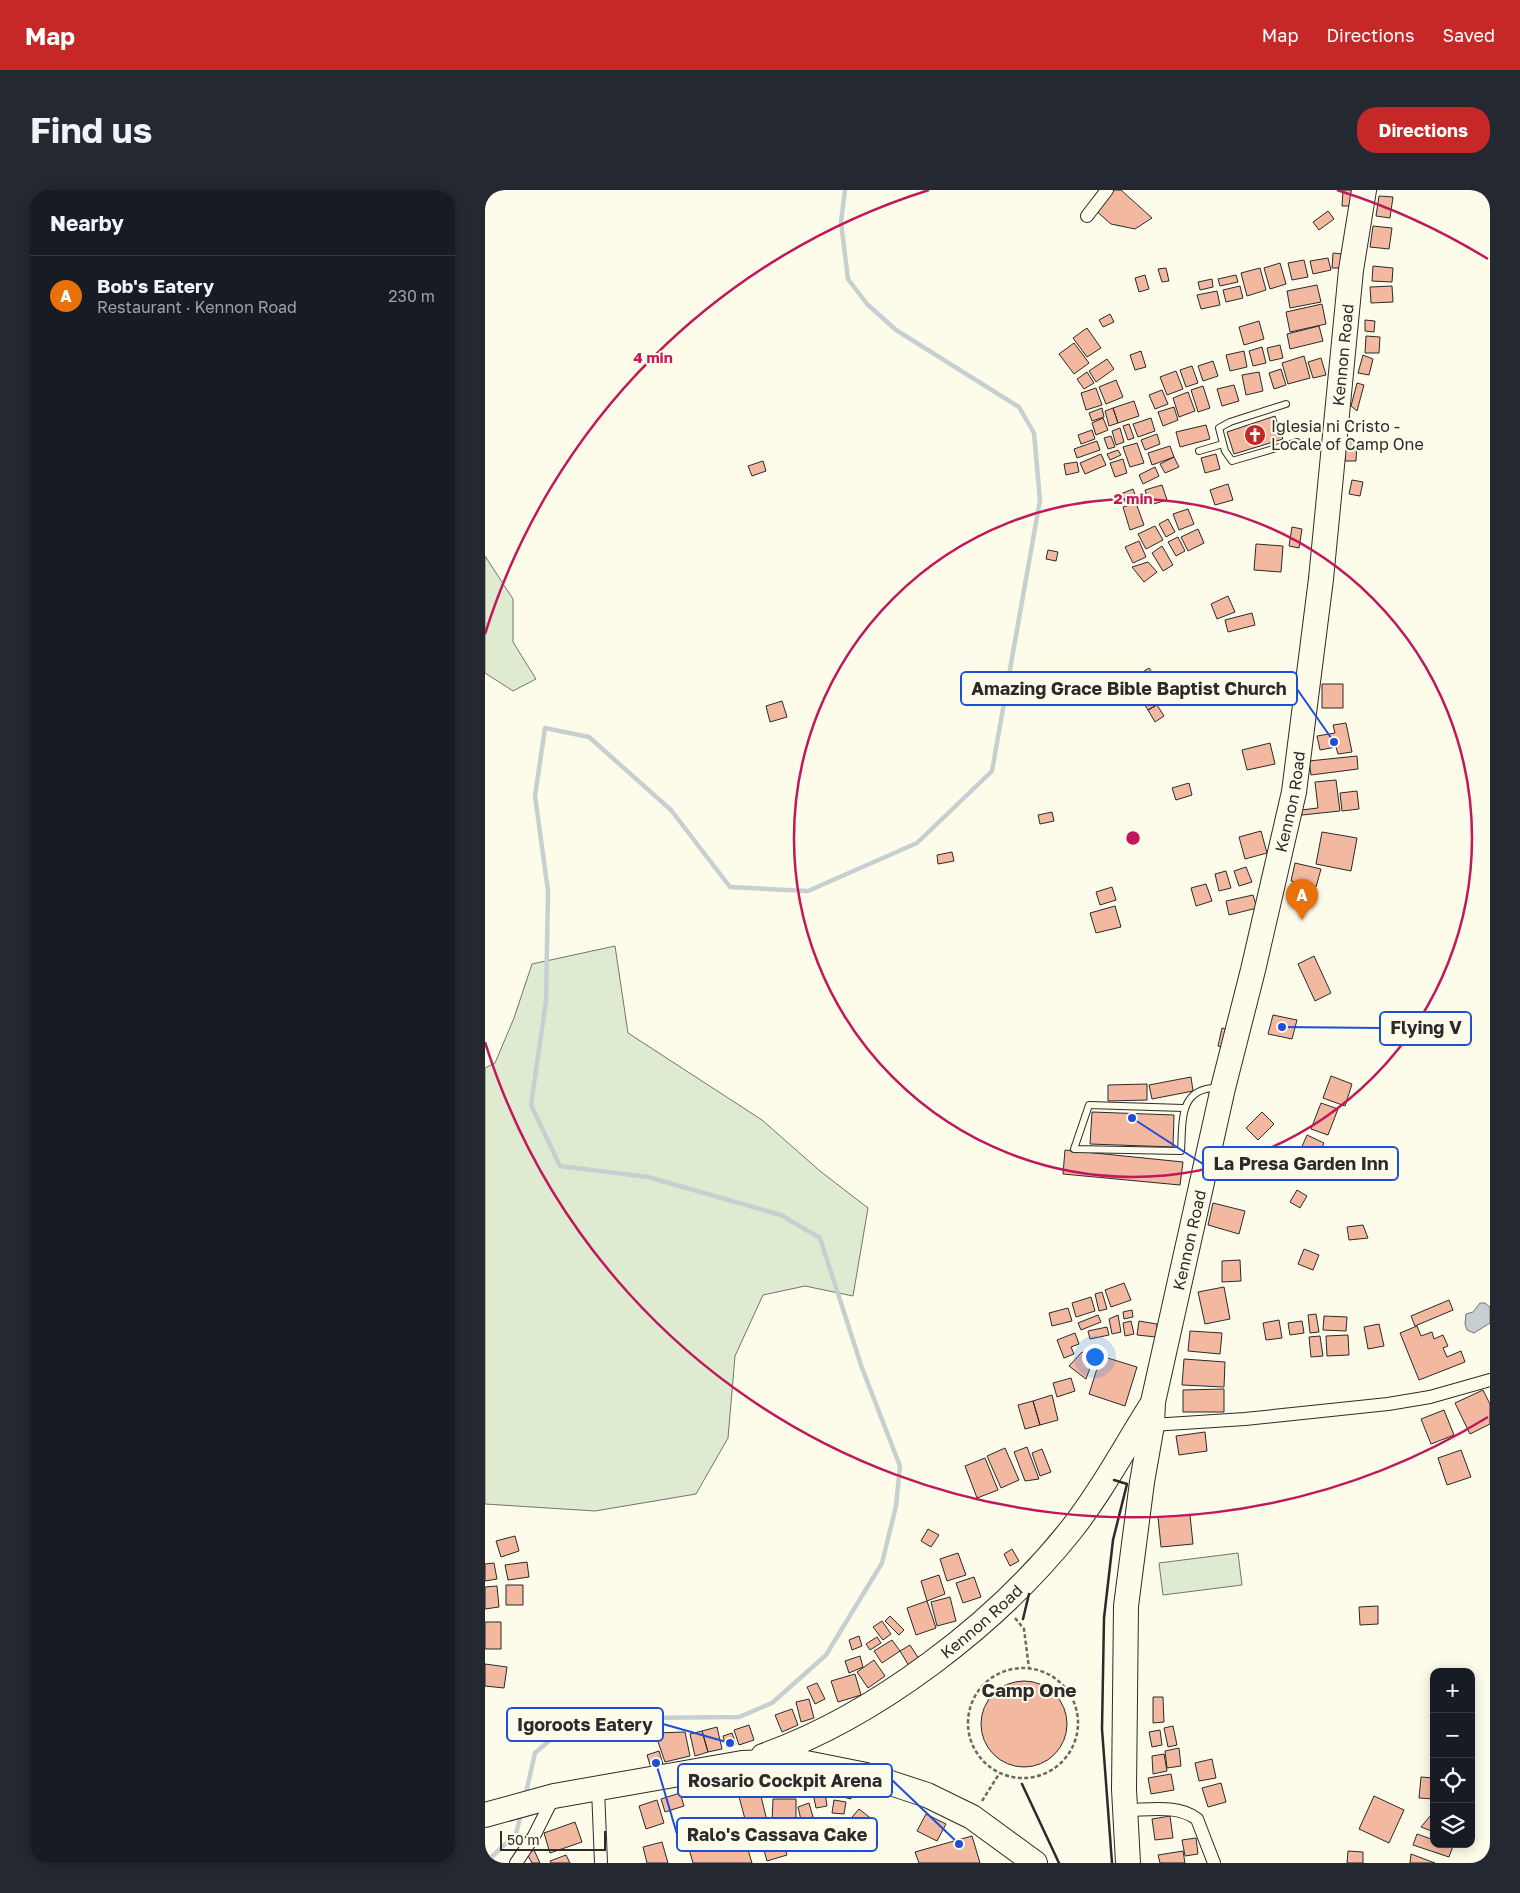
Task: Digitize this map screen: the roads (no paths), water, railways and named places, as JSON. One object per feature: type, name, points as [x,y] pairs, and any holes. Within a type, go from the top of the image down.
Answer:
[{"type":"highway","name":"Kennon Road","points":[[1128,1863],[1125,1810],[1123,1675],[1126,1606],[1142,1482],[1153,1414],[1223,1088],[1253,970],[1294,792],[1321,578],[1350,280],[1364,190]]},
{"type":"highway","name":"Kennon Road","points":[[742,1763],[814,1735],[903,1684],[1002,1605],[1072,1529],[1153,1414]]},
{"type":"highway","points":[[491,1814],[547,1798],[742,1763],[796,1761],[866,1775],[927,1795],[971,1817],[1035,1863]]},
{"type":"street","points":[[1087,216],[1107,190]]},
{"type":"street","points":[[1153,1414],[1245,1419],[1388,1404],[1430,1396],[1490,1380]]},
{"type":"street","points":[[598,1789],[601,1863]]},
{"type":"street","points":[[516,1863],[534,1836],[547,1798]]},
{"type":"street","points":[[1125,1810],[1179,1810],[1192,1815],[1197,1819],[1214,1863]]},
{"type":"lane","points":[[1286,404],[1230,422],[1219,428],[1223,444],[1232,461],[1297,442]]},
{"type":"lane","points":[[1199,451],[1223,444]]},
{"type":"lane","points":[[1183,1108],[1089,1106],[1074,1149],[1181,1151],[1183,1108],[1200,1090],[1223,1088]]},
{"type":"waterway","points":[[525,1797],[535,1753],[579,1715],[636,1718],[739,1717],[772,1703],[826,1655],[882,1563],[896,1506],[900,1466],[862,1368],[820,1238],[781,1215],[648,1177],[560,1166],[531,1105],[546,1001],[548,891],[535,796],[545,728],[589,737],[671,810],[730,887],[808,891],[917,843],[992,771],[1040,500],[1034,433],[1019,407],[896,330],[867,304],[848,279],[841,222],[845,190]]},
{"type":"waterway","points":[[485,1863],[516,1834],[521,1814]]},
{"type":"place","name":"Iglesia ni Cristo - Locale of Camp One","points":[[1255,435]]},
{"type":"place","name":"Amazing Grace Bible Baptist Church","points":[[1334,742]]},
{"type":"place","name":"Bob's Eatery","points":[[1302,920]]},
{"type":"place","name":"Flying V","points":[[1282,1027]]},
{"type":"place","name":"La Presa Garden Inn","points":[[1132,1118]]},
{"type":"place","name":"Igoroots Eatery","points":[[730,1743]]},
{"type":"place","name":"Ralo's Cassava Cake","points":[[656,1763]]},
{"type":"place","name":"Rosario Cockpit Arena","points":[[959,1844]]},
{"type":"district","name":"Camp One","points":[[1029,1690]]}]
